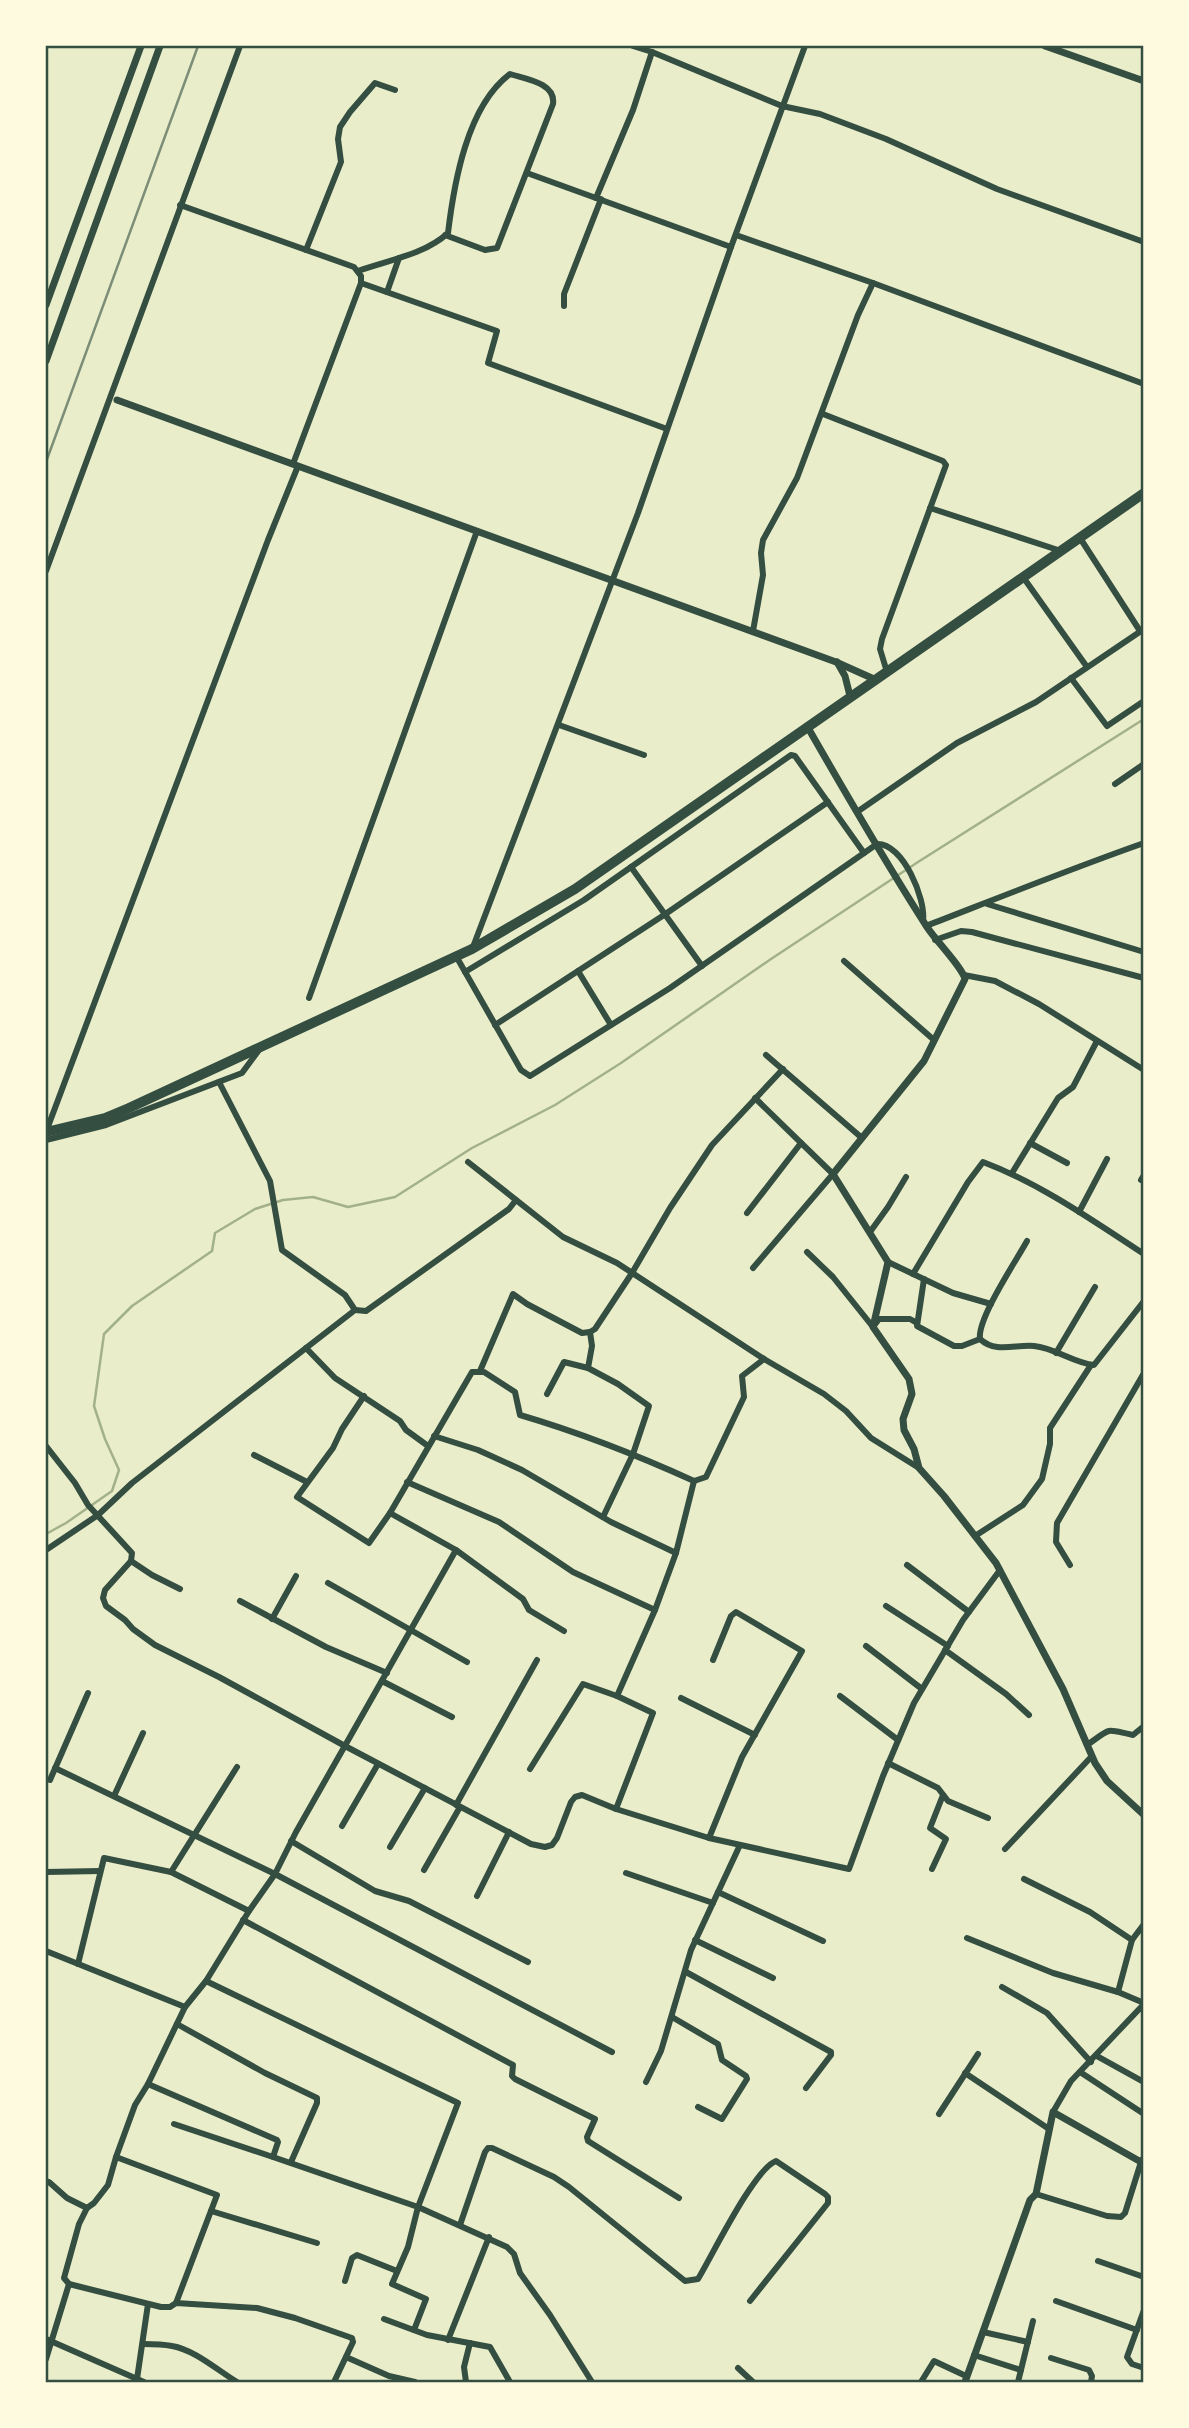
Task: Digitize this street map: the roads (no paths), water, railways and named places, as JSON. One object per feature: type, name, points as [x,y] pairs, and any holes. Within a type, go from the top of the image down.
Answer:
[{"type":"highway","points":[[46,1133],[105,1118],[260,1049],[472,949],[575,889],[1143,492]]},
{"type":"street","points":[[46,305],[141,46]]},
{"type":"street","points":[[46,361],[160,46]]},
{"type":"street","points":[[46,571],[240,46]]},
{"type":"street","points":[[633,46],[782,106],[820,114],[997,189],[1143,242]]},
{"type":"street","points":[[472,949],[614,580],[805,46]]},
{"type":"street","points":[[1045,46],[1143,81]]},
{"type":"street","points":[[564,306],[564,293],[652,52]]},
{"type":"street","points":[[358,271],[440,241],[445,236],[448,233],[453,189],[480,111],[500,81],[510,74],[550,88],[554,96],[498,248],[485,250],[445,236]]},
{"type":"street","points":[[306,250],[341,162],[338,139],[340,127],[375,83],[395,90]]},
{"type":"street","points":[[527,173],[731,247]]},
{"type":"street","points":[[46,1133],[296,465],[361,283],[361,276],[354,267],[180,205]]},
{"type":"street","points":[[736,235],[1143,384]]},
{"type":"street","points":[[387,292],[399,258]]},
{"type":"street","points":[[361,283],[497,331],[488,363],[667,429]]},
{"type":"street","points":[[752,631],[763,576],[763,540],[786,502],[823,414],[858,315],[873,283]]},
{"type":"street","points":[[117,400],[614,580],[836,662],[874,679]]},
{"type":"street","points":[[823,414],[945,462],[946,465],[882,639],[880,649],[887,671]]},
{"type":"street","points":[[930,509],[1061,551]]},
{"type":"street","points":[[309,998],[477,531]]},
{"type":"street","points":[[857,813],[957,743],[1036,702],[1142,630],[1080,538]]},
{"type":"street","points":[[1023,577],[1087,667]]},
{"type":"street","points":[[836,662],[845,676],[850,696]]},
{"type":"street","points":[[1071,678],[1107,726],[1143,701]]},
{"type":"street","points":[[559,725],[644,755]]},
{"type":"street","points":[[753,1268],[833,1174],[924,1060],[965,979],[963,971],[924,924],[807,726]]},
{"type":"street","points":[[465,972],[553,920],[793,755],[864,853]]},
{"type":"street","points":[[1115,784],[1143,764]]},
{"type":"street","points":[[705,797],[713,809]]},
{"type":"street","points":[[495,1025],[664,915],[828,802]]},
{"type":"street","points":[[924,924],[987,904],[1080,865],[1143,843]]},
{"type":"street","points":[[456,957],[521,1070],[530,1076],[702,966],[877,844],[887,845],[901,858],[919,891],[924,924]]},
{"type":"street","points":[[631,867],[702,966]]},
{"type":"street","points":[[987,904],[1143,952]]},
{"type":"street","points":[[935,940],[961,931],[972,932],[1143,978]]},
{"type":"street","points":[[844,961],[934,1040]]},
{"type":"street","points":[[578,971],[611,1025]]},
{"type":"street","points":[[964,975],[995,981],[1039,1004],[1143,1070]]},
{"type":"street","points":[[1012,1173],[1058,1098],[1073,1087],[1097,1041]]},
{"type":"street","points":[[46,1140],[106,1125],[242,1073],[260,1049]]},
{"type":"street","points":[[766,1055],[862,1138]]},
{"type":"street","points":[[480,1371],[513,1294],[582,1333],[595,1329],[712,1145],[782,1069]]},
{"type":"street","points":[[219,1082],[270,1181],[282,1250],[345,1295],[355,1310]]},
{"type":"street","points":[[755,1098],[833,1174],[888,1262],[953,1293],[991,1304]]},
{"type":"street","points":[[747,1213],[801,1143]]},
{"type":"street","points":[[1030,1143],[1067,1163]]},
{"type":"street","points":[[1079,1212],[1107,1159]]},
{"type":"street","points":[[468,1162],[563,1237],[617,1263],[764,1359],[824,1394],[846,1411],[871,1438],[919,1468],[1000,1570],[1063,1689],[1092,1756],[1107,1781],[1143,1815]]},
{"type":"street","points":[[913,1274],[968,1182],[983,1162],[1012,1173],[1143,1254]]},
{"type":"street","points":[[870,1232],[906,1177]]},
{"type":"street","points":[[46,1550],[97,1514],[132,1483],[355,1310],[366,1311],[509,1209],[516,1200]]},
{"type":"street","points":[[1027,1241],[991,1304],[979,1331],[980,1339],[986,1344],[1004,1348],[1034,1346],[1091,1365],[1097,1363],[1143,1301]]},
{"type":"street","points":[[807,1252],[833,1277],[873,1327],[909,1379],[912,1394],[903,1419],[904,1430],[914,1449],[919,1468]]},
{"type":"street","points":[[873,1327],[888,1262]]},
{"type":"street","points":[[917,1323],[924,1279]]},
{"type":"street","points":[[1056,1353],[1095,1287]]},
{"type":"street","points":[[873,1327],[878,1319],[910,1319],[954,1346],[980,1339]]},
{"type":"street","points":[[588,1368],[592,1346],[590,1332]]},
{"type":"street","points":[[306,1348],[335,1378],[400,1421],[406,1430],[428,1446]]},
{"type":"street","points":[[363,1396],[333,1448],[297,1495],[298,1499],[370,1543],[472,1372],[480,1371],[515,1392],[520,1415],[579,1432],[694,1481],[706,1476],[744,1397],[742,1376],[764,1359]]},
{"type":"street","points":[[547,1394],[564,1362],[588,1368],[618,1384],[649,1406],[633,1454],[603,1517]]},
{"type":"street","points":[[975,1536],[1023,1505],[1038,1486],[1046,1467],[1050,1428],[1091,1365]]},
{"type":"street","points":[[1070,1565],[1056,1542],[1057,1523],[1143,1373]]},
{"type":"street","points":[[434,1436],[478,1450],[522,1470],[603,1517],[676,1553]]},
{"type":"street","points":[[46,1446],[75,1483],[88,1505],[132,1553],[131,1561],[105,1590],[103,1598],[106,1606],[155,1645],[531,1844],[545,1847],[557,1838],[571,1802],[575,1797],[582,1796],[709,1838],[849,1869],[888,1763],[922,1689],[969,1612],[1000,1570]]},
{"type":"street","points":[[254,1455],[307,1482]]},
{"type":"street","points":[[617,1696],[655,1610],[676,1553],[694,1481]]},
{"type":"street","points":[[407,1482],[499,1522],[573,1572],[655,1610]]},
{"type":"street","points":[[390,1513],[456,1550],[523,1599],[529,1610],[564,1631]]},
{"type":"street","points":[[116,2157],[217,2195],[176,2303],[170,2307],[69,2284],[64,2278],[79,2224],[87,2208],[108,2185],[116,2157],[135,2105],[185,2007],[206,1982],[243,1920],[275,1874],[291,1841],[456,1550]]},
{"type":"street","points":[[131,1561],[152,1575],[180,1588]]},
{"type":"street","points":[[907,1565],[969,1612]]},
{"type":"street","points":[[272,1619],[296,1576]]},
{"type":"street","points":[[328,1583],[467,1662]]},
{"type":"street","points":[[240,1601],[326,1647],[387,1673]]},
{"type":"street","points":[[886,1606],[947,1648],[1029,1715]]},
{"type":"street","points":[[709,1838],[742,1757],[801,1649],[736,1612],[731,1616],[713,1660]]},
{"type":"street","points":[[866,1646],[922,1689]]},
{"type":"street","points":[[424,1870],[537,1660]]},
{"type":"street","points":[[382,1681],[452,1717]]},
{"type":"street","points":[[530,1769],[583,1684],[617,1696],[653,1713],[616,1809]]},
{"type":"street","points":[[50,1780],[88,1693]]},
{"type":"street","points":[[840,1696],[898,1740]]},
{"type":"street","points":[[681,1698],[755,1735]]},
{"type":"street","points":[[1087,1745],[1108,1730],[1133,1735],[1143,1726]]},
{"type":"street","points":[[114,1796],[143,1733]]},
{"type":"street","points":[[1005,1849],[1092,1756]]},
{"type":"street","points":[[888,1763],[939,1788],[948,1801],[988,1818]]},
{"type":"street","points":[[342,1826],[378,1764]]},
{"type":"street","points":[[171,1872],[237,1767]]},
{"type":"street","points":[[55,1768],[275,1874],[612,2052]]},
{"type":"street","points":[[390,1847],[425,1788]]},
{"type":"street","points":[[932,1869],[946,1839],[930,1828],[943,1795]]},
{"type":"street","points":[[477,1896],[509,1832]]},
{"type":"street","points":[[291,1841],[382,1895],[409,1901],[528,1962]]},
{"type":"street","points":[[646,2082],[661,2052],[695,1940],[740,1845]]},
{"type":"street","points":[[78,1964],[105,1858],[171,1872],[249,1911]]},
{"type":"street","points":[[46,1872],[100,1871]]},
{"type":"street","points":[[626,1873],[713,1903]]},
{"type":"street","points":[[1024,1879],[1090,1912],[1132,1940]]},
{"type":"street","points":[[718,1892],[822,1941]]},
{"type":"street","points":[[243,1920],[513,2065],[514,2079],[595,2119],[587,2137],[588,2141],[679,2198]]},
{"type":"street","points":[[1118,1992],[1132,1940],[1143,1924]]},
{"type":"street","points":[[922,2382],[934,2361],[965,2379],[1030,2200],[1036,2194],[1053,2112],[1070,2081],[1097,2056],[1143,2003],[1118,1992],[1053,1973],[967,1938]]},
{"type":"street","points":[[695,1940],[773,1978]]},
{"type":"street","points":[[46,1951],[185,2007]]},
{"type":"street","points":[[686,1972],[831,2052],[806,2088]]},
{"type":"street","points":[[206,1982],[380,2067],[457,2101],[418,2207],[408,2247],[393,2286],[426,2299],[414,2330]]},
{"type":"street","points":[[1002,1987],[1046,2014],[1091,2062]]},
{"type":"street","points":[[672,2017],[718,2044],[722,2060],[747,2079],[722,2119],[698,2107]]},
{"type":"street","points":[[177,2024],[265,2073],[317,2098],[291,2162]]},
{"type":"street","points":[[940,2114],[978,2054]]},
{"type":"street","points":[[1097,2056],[1143,2082]]},
{"type":"street","points":[[1080,2072],[1143,2114]]},
{"type":"street","points":[[965,2073],[1049,2129]]},
{"type":"street","points":[[148,2084],[277,2140],[273,2157]]},
{"type":"street","points":[[1036,2194],[1108,2216],[1121,2217],[1125,2213],[1142,2160],[1053,2112]]},
{"type":"street","points":[[174,2124],[418,2207],[489,2237],[512,2250],[520,2273],[592,2382]]},
{"type":"street","points":[[460,2225],[485,2152],[492,2148],[562,2182],[685,2281],[694,2281],[715,2251],[752,2186],[766,2166],[776,2161],[825,2194],[828,2203],[750,2301]]},
{"type":"street","points":[[1135,2176],[1143,2179]]},
{"type":"street","points":[[46,2181],[66,2199],[87,2208]]},
{"type":"street","points":[[211,2211],[317,2243]]},
{"type":"street","points":[[448,2340],[489,2237]]},
{"type":"street","points":[[345,2281],[352,2258],[357,2255],[397,2271]]},
{"type":"street","points":[[1098,2262],[1143,2277]]},
{"type":"street","points":[[46,2359],[49,2340],[69,2284]]},
{"type":"street","points":[[1056,2301],[1137,2330]]},
{"type":"street","points":[[176,2303],[257,2308],[352,2338],[353,2342],[334,2382]]},
{"type":"street","points":[[49,2340],[141,2381],[148,2304]]},
{"type":"street","points":[[1143,2310],[1127,2357],[1132,2364],[1143,2368]]},
{"type":"street","points":[[384,2319],[448,2340],[490,2347],[510,2382]]},
{"type":"street","points":[[1018,2382],[1033,2321]]},
{"type":"street","points":[[983,2332],[1028,2342]]},
{"type":"street","points":[[466,2382],[464,2367],[470,2343]]},
{"type":"street","points":[[143,2344],[168,2345],[181,2349],[237,2382]]},
{"type":"street","points":[[974,2356],[1021,2370]]},
{"type":"street","points":[[346,2357],[389,2376],[415,2382]]},
{"type":"street","points":[[1051,2358],[1089,2370],[1091,2382]]},
{"type":"street","points":[[738,2368],[753,2382]]},
{"type":"waterway","points":[[46,1534],[112,1491],[119,1470],[94,1406],[104,1334],[132,1306],[212,1251],[215,1233],[255,1209],[283,1200],[313,1197],[348,1207],[395,1197],[472,1148],[555,1105],[621,1063],[918,862],[1144,719]]},
{"type":"railway","points":[[46,462],[198,46]]}]
